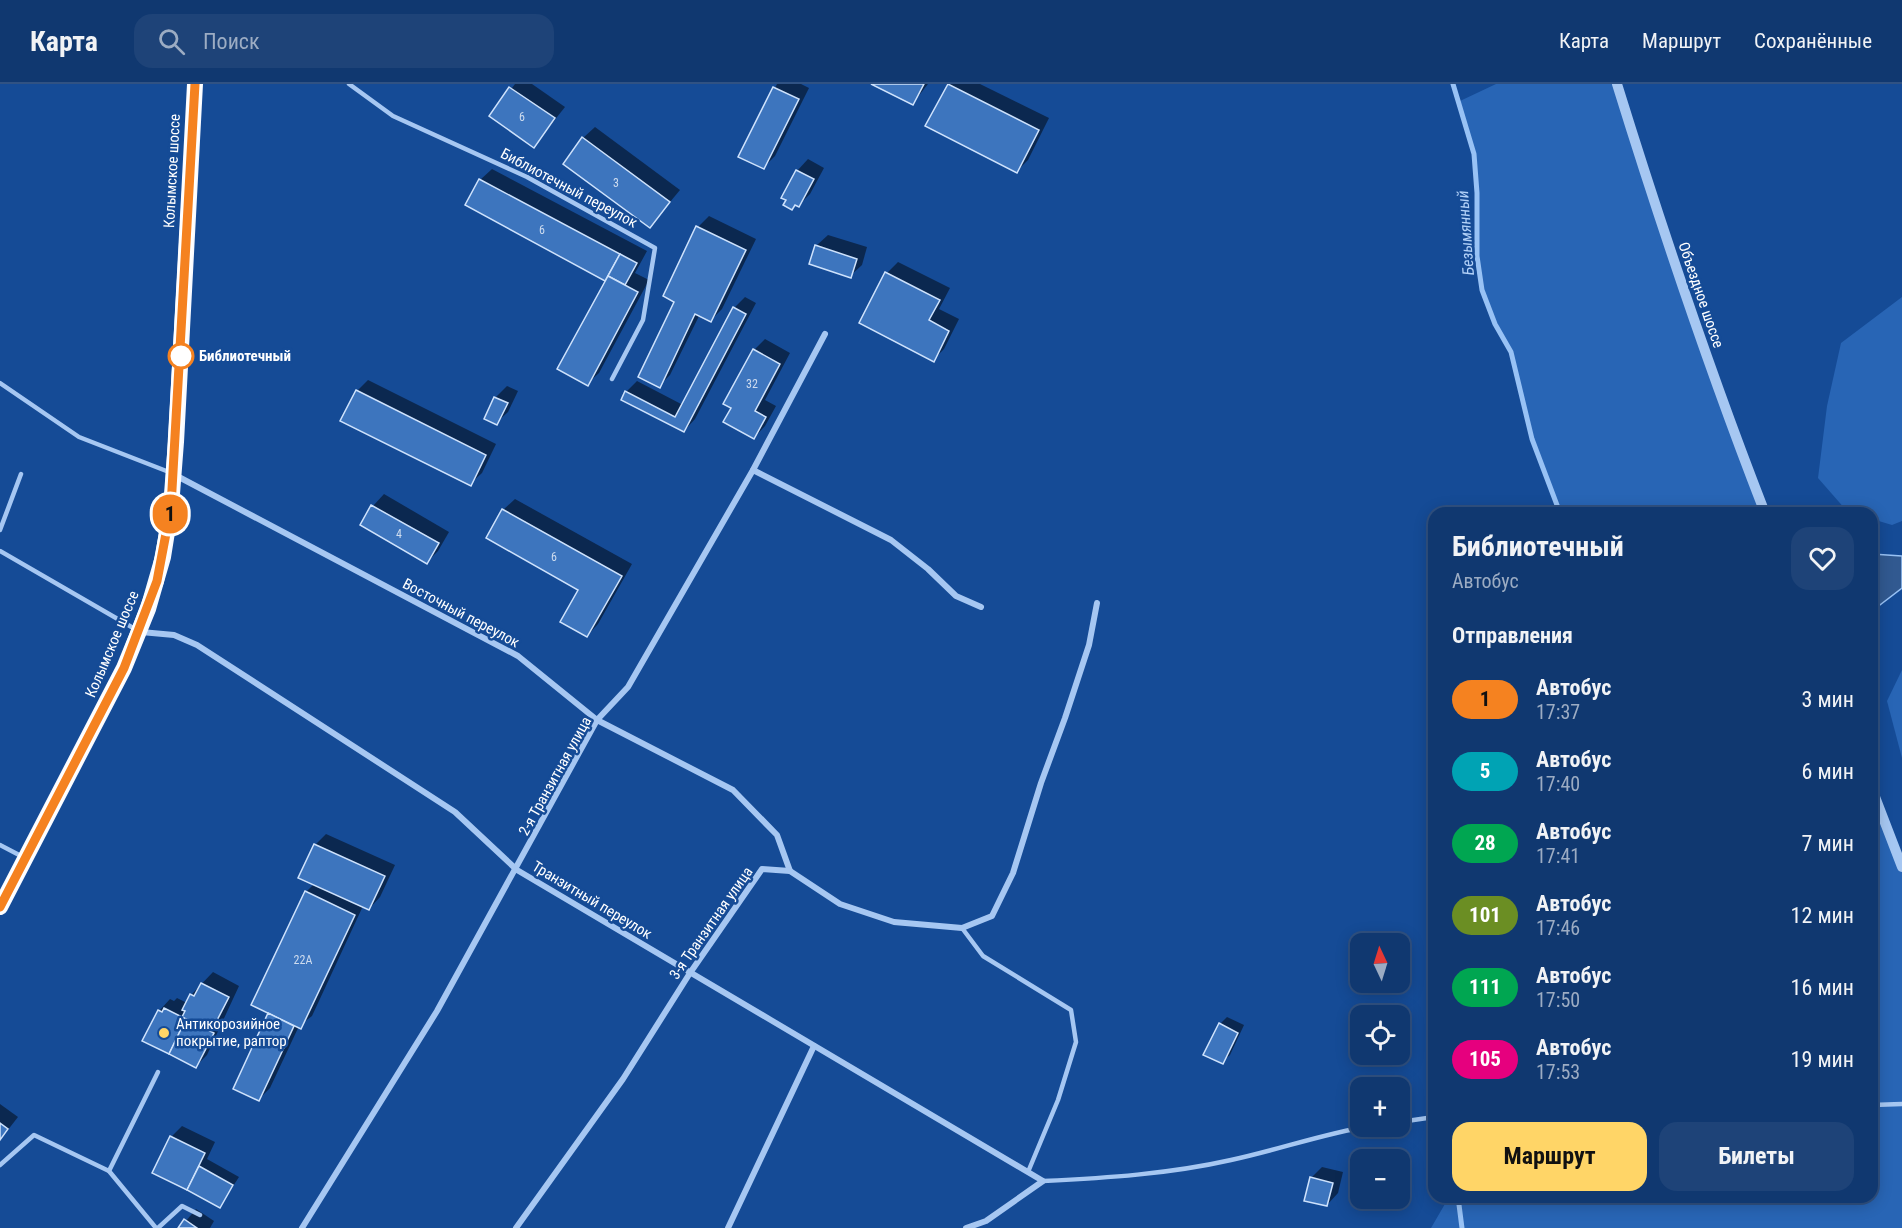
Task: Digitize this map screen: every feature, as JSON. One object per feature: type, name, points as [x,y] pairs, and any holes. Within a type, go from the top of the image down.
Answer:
[{"type":"highway","name":"Колымское шоссе","points":[[0,906],[108,700],[140,632],[163,556],[174,474],[195,84]]},
{"type":"street","name":"Объездное шоссе","points":[[1617,84],[1662,227],[1732,430],[1763,507]]},
{"type":"street","name":"2-я Транзитная улица","points":[[302,1228],[437,1011],[517,870],[597,720],[628,687],[753,470],[825,334]]},
{"type":"street","points":[[753,470],[891,540],[928,569],[956,596],[981,607]]},
{"type":"street","name":"Восточный переулок","points":[[174,474],[518,656],[597,720],[732,790],[777,835],[790,871]]},
{"type":"street","points":[[790,871],[840,904],[894,922],[962,928],[992,916],[1013,873],[1089,645],[1097,603]]},
{"type":"street","name":"Транзитный переулок","points":[[140,632],[174,635],[197,645],[454,812],[517,870],[1043,1181]]},
{"type":"street","points":[[1878,805],[1902,867]]},
{"type":"street","name":"3-я Транзитная улица","points":[[516,1228],[623,1079],[690,973],[762,869],[790,871]]},
{"type":"street","points":[[728,1228],[814,1046]]},
{"type":"street","points":[[966,1228],[986,1221],[1043,1181]]},
{"type":"lane","name":"Библиотечный переулок","points":[[349,84],[393,116],[527,177],[655,248],[643,320],[612,379]]},
{"type":"lane","points":[[0,383],[79,437],[174,474]]},
{"type":"lane","points":[[0,530],[21,474]]},
{"type":"lane","points":[[0,551],[140,632]]},
{"type":"lane","points":[[0,845],[25,858]]},
{"type":"lane","points":[[962,928],[983,956],[1071,1010],[1076,1042],[1058,1100],[1028,1172]]},
{"type":"lane","points":[[109,1171],[158,1071]]},
{"type":"lane","points":[[1878,1105],[1902,1104]]},
{"type":"lane","points":[[1410,1121],[1428,1118]]},
{"type":"lane","points":[[1043,1181],[1128,1178],[1230,1160],[1350,1130]]},
{"type":"lane","points":[[0,1165],[34,1135],[109,1171],[157,1228],[182,1206],[200,1215]]},
{"type":"shaded area","points":[[1496,84],[1617,84],[1763,507],[1558,507],[1532,439],[1511,352],[1495,324],[1482,290],[1477,256],[1477,193],[1474,154],[1460,101]]},
{"type":"shaded area","points":[[1902,297],[1902,521],[1892,525],[1878,521],[1878,507],[1843,507],[1818,478],[1827,406],[1841,343]]},
{"type":"shaded area","points":[[1878,554],[1902,556],[1902,588],[1878,606]]},
{"type":"shaded area","points":[[1902,670],[1902,758],[1887,701]]},
{"type":"shaded area","points":[[1878,805],[1902,867],[1902,1228],[1431,1228],[1446,1203],[1878,1203]]},
{"type":"building","points":[[871,84],[924,84],[913,105]]},
{"type":"building","points":[[948,84],[1039,130],[1017,173],[925,126]]},
{"type":"building","points":[[509,87],[555,118],[534,148],[489,116]]},
{"type":"building","points":[[773,87],[799,99],[764,169],[738,157]]},
{"type":"building","points":[[582,137],[670,202],[650,228],[563,164]]},
{"type":"building","points":[[796,170],[814,179],[799,207],[795,205],[792,210],[783,205],[786,200],[781,198]]},
{"type":"building","points":[[479,179],[620,254],[605,281],[465,205]]},
{"type":"building","points":[[696,226],[746,250],[711,322],[695,314],[660,388],[638,377],[674,302],[663,296]]},
{"type":"building","points":[[815,245],[857,259],[851,278],[809,264]]},
{"type":"building","points":[[620,254],[637,263],[625,285],[608,276]]},
{"type":"building","points":[[885,272],[940,300],[929,320],[949,331],[934,362],[859,323]]},
{"type":"building","points":[[608,276],[638,292],[588,386],[557,369]]},
{"type":"building","points":[[733,307],[746,314],[684,432],[621,400],[625,391],[675,417]]},
{"type":"building","points":[[753,349],[780,364],[755,411],[766,417],[754,439],[723,422],[731,408],[723,404]]},
{"type":"building","points":[[356,390],[486,455],[471,486],[340,421]]},
{"type":"building","points":[[494,397],[508,403],[497,425],[484,419]]},
{"type":"building","points":[[371,505],[439,543],[427,564],[360,525]]},
{"type":"building","points":[[502,509],[622,576],[587,637],[560,622],[578,590],[486,538]]},
{"type":"building","points":[[314,844],[385,876],[369,910],[298,878]]},
{"type":"building","points":[[305,891],[355,915],[301,1029],[251,1005]]},
{"type":"building","points":[[201,983],[229,997],[211,1032],[182,1017],[185,1011],[182,1010],[190,994],[194,996]]},
{"type":"building","points":[[164,1008],[186,1019],[169,1054],[142,1041],[158,1010],[162,1012]]},
{"type":"building","points":[[268,1013],[294,1026],[259,1101],[233,1089]]},
{"type":"building","points":[[186,1019],[214,1033],[196,1068],[169,1054]]},
{"type":"building","points":[[1219,1023],[1238,1033],[1223,1064],[1203,1055]]},
{"type":"building","points":[[0,1123],[8,1129],[0,1140]]},
{"type":"building","points":[[170,1136],[205,1153],[187,1190],[152,1173]]},
{"type":"building","points":[[199,1166],[233,1185],[220,1208],[187,1190]]},
{"type":"building","points":[[1310,1177],[1333,1183],[1327,1206],[1304,1201]]},
{"type":"building","points":[[184,1219],[197,1228],[178,1228]]},
{"type":"waterway","name":"Безымянный","points":[[1453,84],[1474,154],[1477,193],[1477,256],[1482,290],[1495,324],[1511,352],[1532,439],[1558,507]]},
{"type":"waterway","name":"Безымянный","points":[[1459,1203],[1462,1228]]},
{"type":"bus line","name":"1","points":[[0,907],[124,668],[140,632],[160,569],[168,532],[174,474],[195,84]]},
{"type":"place","name":"Библиотечный","points":[[181,356]]},
{"type":"place","name":"Антикорозийное покрытие, раптор","points":[[164,1033]]}]
